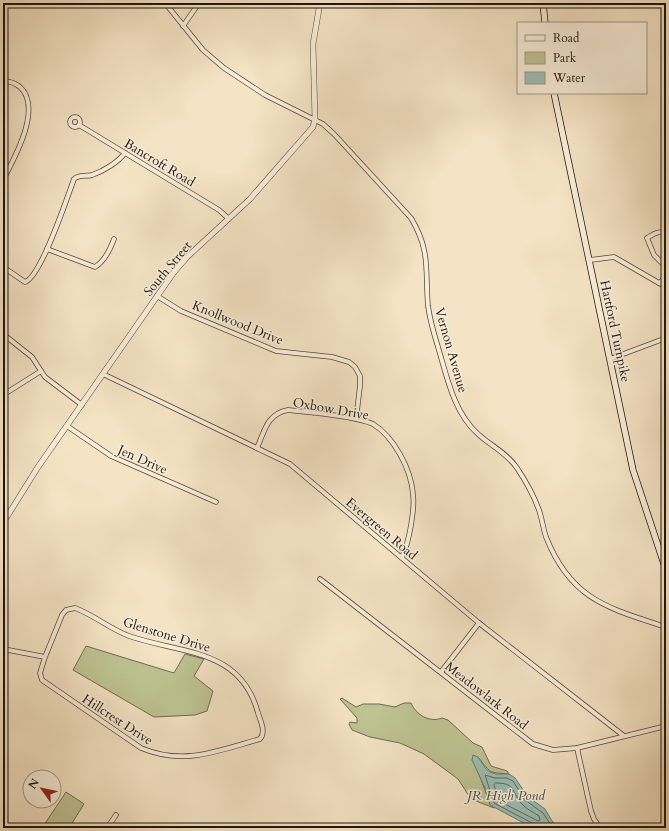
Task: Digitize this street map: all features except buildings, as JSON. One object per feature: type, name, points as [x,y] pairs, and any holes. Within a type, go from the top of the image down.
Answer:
[{"type":"main road","points":[[543,3],[544,22]]},
{"type":"main road","name":"Hartford Turnpike","points":[[554,94],[633,470],[666,570]]},
{"type":"street","name":"Vernon Avenue","points":[[165,3],[203,50],[224,68],[265,95],[315,120],[334,134],[411,218],[419,231],[427,257],[428,307],[448,380],[459,409],[477,434],[507,456],[516,467],[534,497],[546,534],[558,562],[580,589],[593,600],[623,613],[666,627]]},
{"type":"street","points":[[183,26],[199,3]]},
{"type":"street","name":"South Street","points":[[3,523],[5,516],[67,426],[157,296],[187,257],[250,199],[306,137],[313,127],[315,120],[313,44],[320,3]]},
{"type":"street","points":[[3,81],[15,83],[23,90],[28,101],[26,127],[3,180]]},
{"type":"street","name":"Bancroft Road","points":[[79,125],[219,210],[229,219]]},
{"type":"street","points":[[3,267],[20,280],[25,282],[29,280],[39,267],[74,179],[81,175],[91,175],[104,170],[125,153]]},
{"type":"street","points":[[666,234],[656,232],[647,238],[654,255],[666,267]]},
{"type":"street","points":[[47,249],[95,267],[100,264],[110,250],[114,238]]},
{"type":"street","points":[[590,260],[614,257],[666,286]]},
{"type":"street","points":[[659,283],[666,278]]},
{"type":"street","name":"Knollwood Drive","points":[[157,296],[181,311],[276,351],[332,357],[349,362],[355,367],[360,376],[356,420]]},
{"type":"street","points":[[3,334],[32,357],[41,371],[54,384],[82,405]]},
{"type":"street","points":[[610,360],[666,338]]},
{"type":"street","points":[[3,395],[41,371]]},
{"type":"street","name":"Evergreen Road","points":[[103,374],[290,464],[480,623],[624,736]]},
{"type":"street","name":"Oxbow Drive","points":[[257,448],[271,417],[278,412],[288,410],[356,420],[371,424],[389,437],[394,442],[408,474],[413,494],[413,505],[402,557]]},
{"type":"street","name":"Jen Drive","points":[[67,426],[111,456],[216,502]]},
{"type":"street","name":"Meadowlark Road","points":[[320,579],[533,744],[553,750],[578,748],[666,726]]},
{"type":"street","name":"Glenstone Drive","points":[[46,657],[62,615],[66,610],[75,608],[129,635],[216,659],[231,670],[250,690],[255,699],[263,730],[260,739]]},
{"type":"street","points":[[441,672],[480,623]]},
{"type":"street","points":[[3,649],[46,657]]},
{"type":"street","name":"Hillcrest Drive","points":[[46,657],[40,673],[42,680],[141,748],[152,753],[174,758],[202,755],[260,739]]},
{"type":"street","points":[[578,748],[591,811],[600,828]]},
{"type":"street","points":[[107,828],[116,815]]},
{"type":"green space","points":[[86,646],[174,673],[185,654],[204,659],[194,676],[213,691],[207,711],[195,715],[154,717],[73,670]]},
{"type":"green space","points":[[342,698],[356,707],[363,704],[379,704],[395,707],[404,703],[411,703],[416,711],[428,719],[442,718],[448,720],[473,743],[482,747],[491,766],[507,771],[509,774],[490,771],[478,757],[472,760],[478,771],[491,805],[494,808],[471,799],[458,779],[424,754],[400,743],[370,737],[352,730],[349,724],[350,722],[357,723],[357,718],[340,699]]},
{"type":"green space","points":[[66,792],[84,804],[69,828],[42,828],[55,809],[62,809],[62,798]]},
{"type":"water","name":"JR High Pond","points":[[473,755],[478,757],[486,769],[490,772],[496,774],[509,774],[515,778],[528,797],[545,809],[552,821],[559,828],[533,828],[490,805],[486,790],[472,760]]}]
